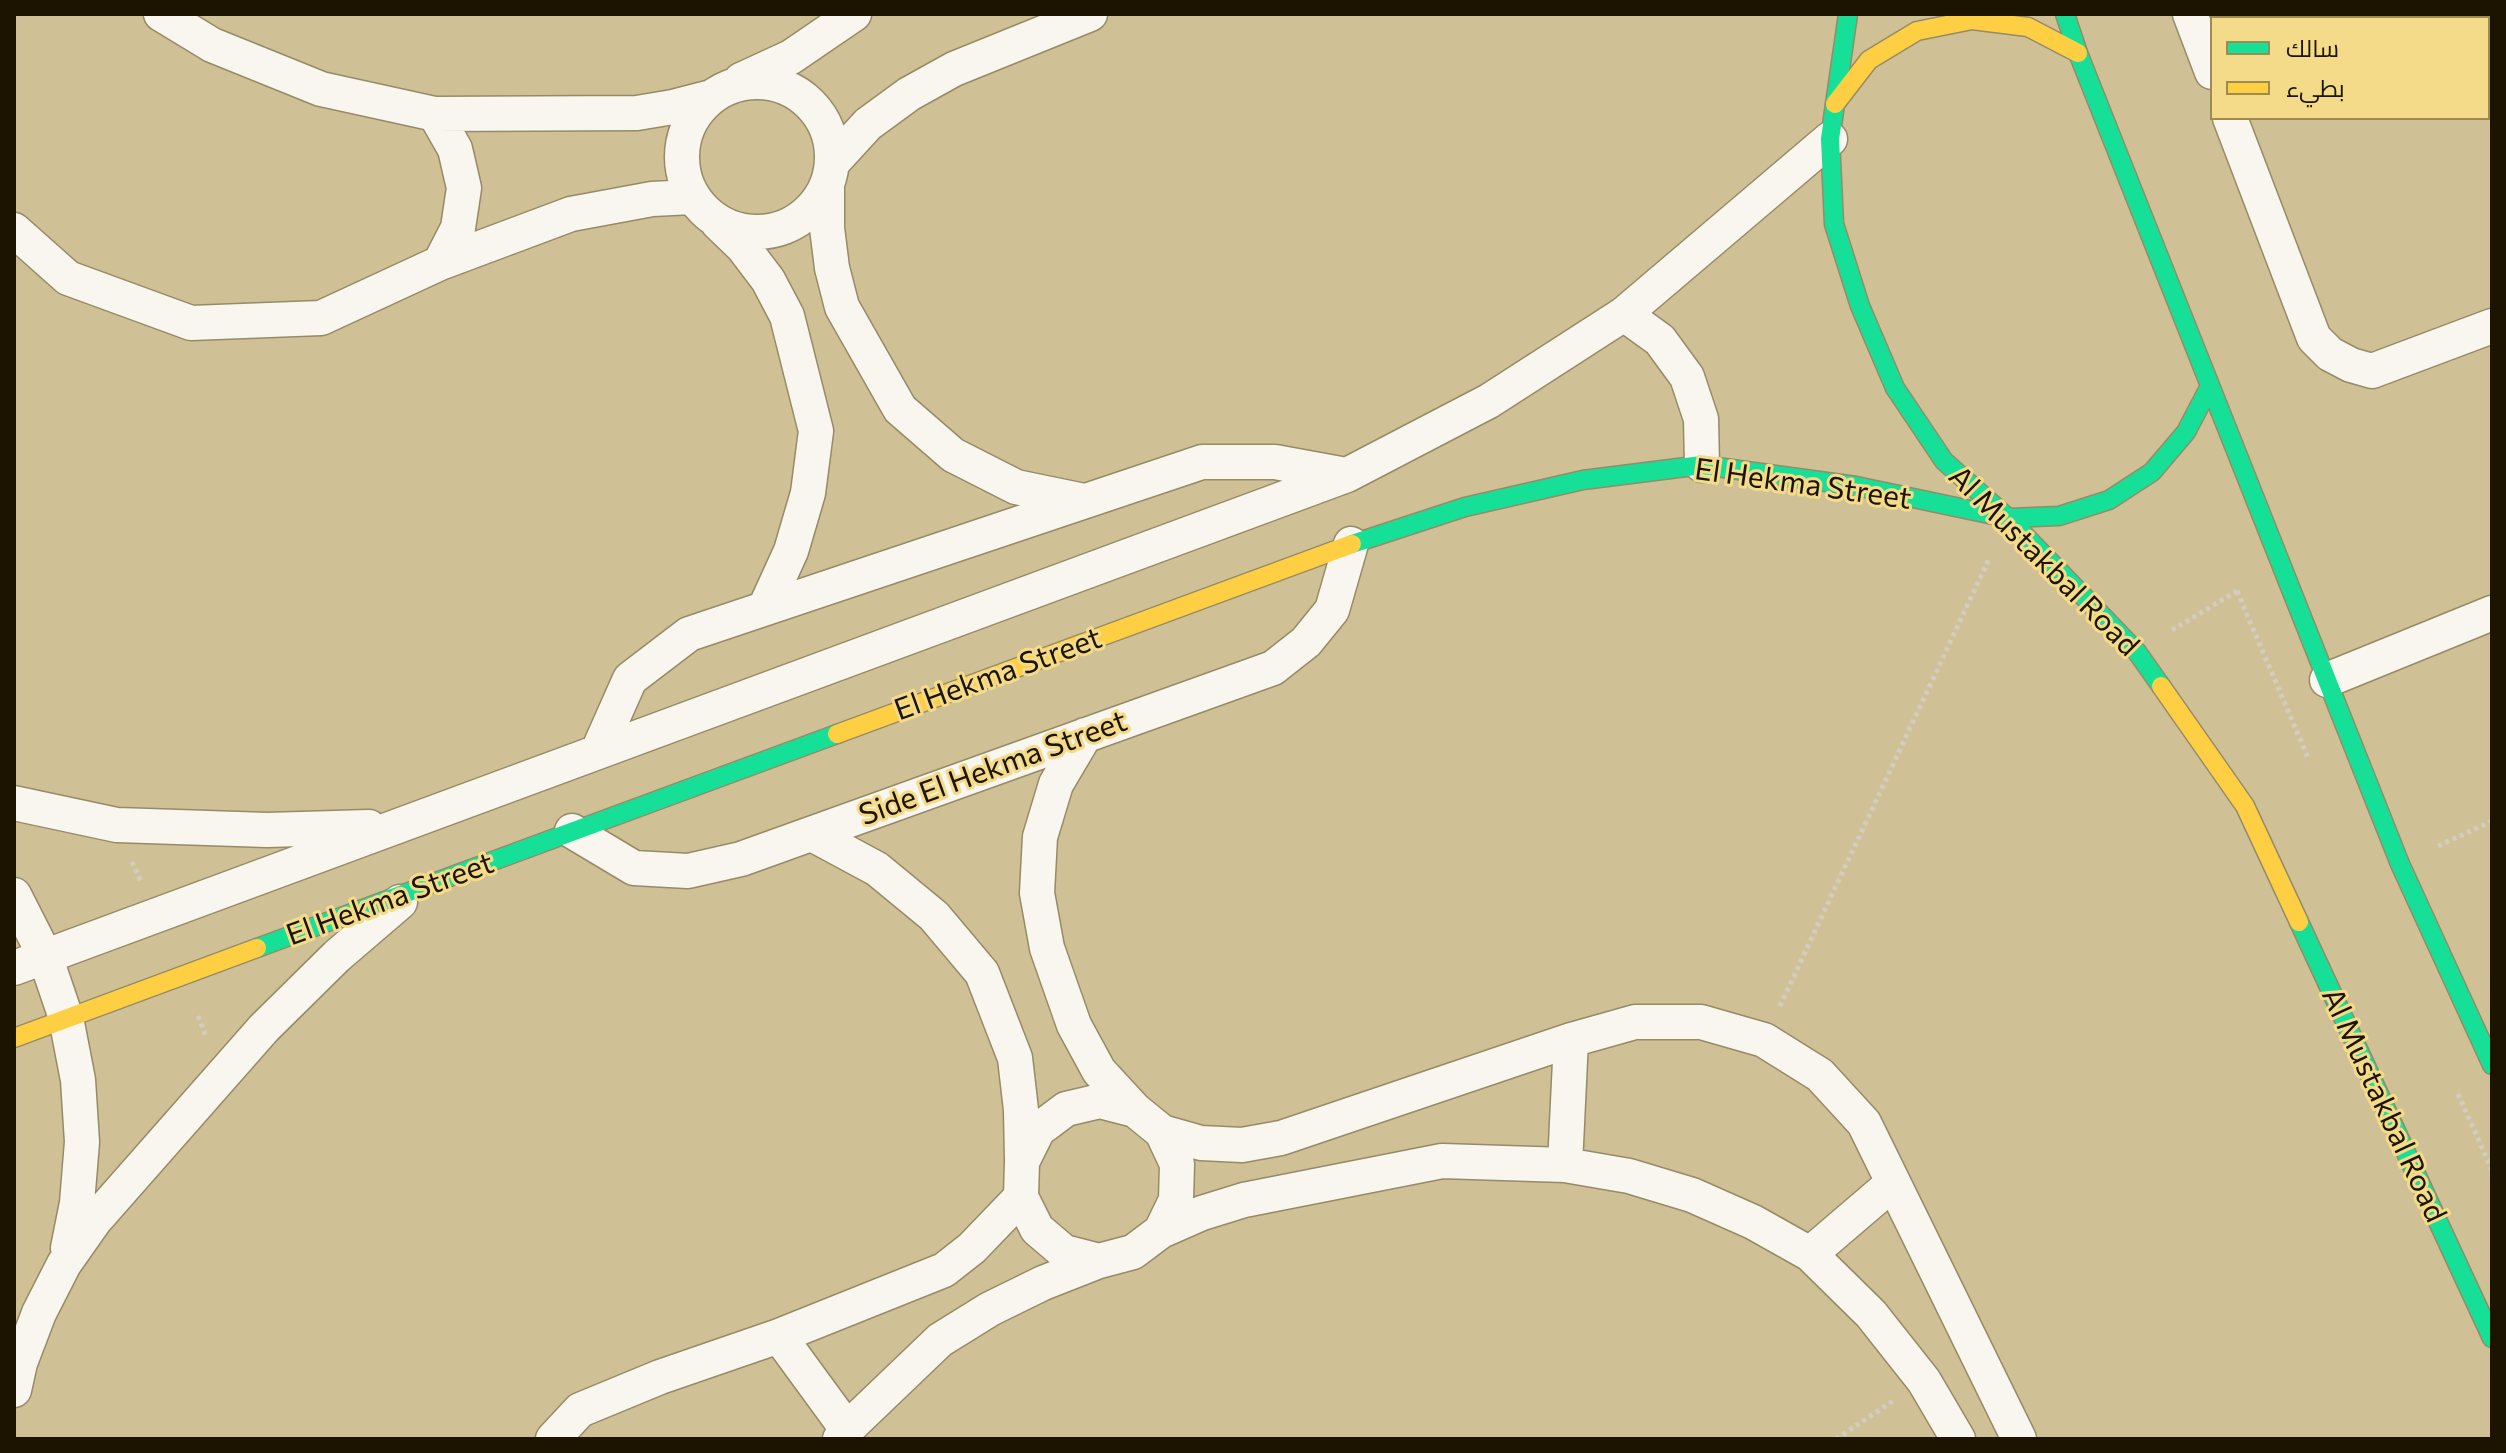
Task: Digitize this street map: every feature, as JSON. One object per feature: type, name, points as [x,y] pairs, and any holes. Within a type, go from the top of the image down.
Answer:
[{"type":"main road","name":"Al Mustakbal Road","points":[[1848,14],[1830,139],[1834,224],[1860,306],[1895,388],[1944,461],[2008,518],[2137,652],[2245,806],[2492,1338]]},
{"type":"main road","points":[[2065,14],[2400,864],[2492,1065]]},
{"type":"main road","points":[[1835,104],[1869,60],[1917,31],[1972,20],[2028,27],[2078,53]]},
{"type":"main road","name":"El Hekma Street","points":[[14,1038],[1351,544],[1480,503],[1583,480],[1702,465],[1856,486],[2008,518],[2059,516],[2109,500],[2152,472],[2186,432],[2210,386]]},
{"type":"street","points":[[161,14],[212,45],[321,89],[435,114],[637,113],[673,107],[761,80],[790,88],[814,106],[830,132],[827,228],[832,268],[842,307],[900,409],[953,455],[1016,487],[1085,501]]},
{"type":"street","points":[[765,608],[791,551],[808,493],[816,431],[787,316],[768,280],[743,247],[702,208],[683,172],[682,145],[691,119],[720,91],[791,57],[854,14]]},
{"type":"street","points":[[14,230],[68,278],[191,323],[321,318],[440,263],[571,214],[652,199],[702,208],[736,230],[764,232],[790,226],[812,210],[830,174],[868,124],[909,94],[954,69],[1090,14]]},
{"type":"street","points":[[2190,14],[2210,67]]},
{"type":"street","points":[[435,114],[455,149],[464,188],[458,228],[440,263]]},
{"type":"street","points":[[2231,120],[2314,338],[2330,354],[2372,371],[2492,326]]},
{"type":"street","points":[[30,962],[1347,475],[1489,401],[1624,314],[1830,139]]},
{"type":"street","points":[[1624,314],[1660,340],[1687,377],[1701,419],[1702,465]]},
{"type":"street","points":[[598,751],[630,679],[689,634],[1202,462],[1275,462],[1347,475]]},
{"type":"street","name":"Side El Hekma Street","points":[[572,831],[634,868],[688,871],[741,859],[1273,668],[1306,642],[1332,610],[1351,544]]},
{"type":"street","points":[[2327,680],[2492,613]]},
{"type":"street","points":[[1085,735],[1056,784],[1040,837],[1037,893],[1047,948],[1074,1025],[1099,1071],[1135,1110],[1162,1132],[1201,1143],[1242,1145],[1281,1138],[1571,1040],[1635,1022],[1701,1022],[1764,1040],[1820,1075],[1864,1123],[2019,1439]]},
{"type":"street","points":[[14,803],[117,825],[267,830],[398,826]]},
{"type":"street","points":[[812,834],[877,869],[934,916],[982,973],[1015,1058],[1021,1110],[1021,1197],[1037,1229],[1064,1252],[1099,1261]]},
{"type":"street","points":[[14,1390],[20,1363],[39,1313],[64,1264],[95,1220],[264,1028],[337,956],[414,889]]},
{"type":"street","points":[[14,895],[30,962],[66,1018],[78,1080],[82,1142],[77,1203],[64,1264]]},
{"type":"street","points":[[1565,1165],[1571,1040]]},
{"type":"street","points":[[1022,1162],[1038,1130],[1066,1109],[1100,1101],[1135,1110]]},
{"type":"street","points":[[1161,1231],[1176,1200],[1177,1164],[1162,1132]]},
{"type":"street","points":[[779,1336],[844,1434],[940,1340],[990,1309],[1043,1283],[1099,1261],[1133,1252],[1161,1231],[1202,1213],[1244,1200],[1442,1161],[1565,1165],[1629,1176],[1692,1195],[1753,1222],[1810,1254],[1871,1314],[1924,1381],[1958,1439]]},
{"type":"street","points":[[1810,1254],[1893,1183]]},
{"type":"street","points":[[553,1439],[580,1410],[944,1270],[972,1248],[1021,1197]]},
{"type":"street","points":[[14,1345],[39,1313]]},
{"type":"path","points":[[1764,1040],[2008,518]]},
{"type":"path","points":[[2137,652],[2281,565]]},
{"type":"path","points":[[2400,864],[2492,821]]},
{"type":"path","points":[[1836,1439],[1924,1381]]},
{"type":"traffic: fast","points":[[1848,14],[1830,139],[1834,224],[1860,306],[1895,388],[1944,461],[2008,518],[2137,652],[2161,686]]},
{"type":"traffic: fast","points":[[2065,14],[2400,864],[2492,1065]]},
{"type":"traffic: fast","points":[[1352,544],[1465,507],[1583,480],[1702,465],[1856,486],[2008,518],[2059,516],[2109,500],[2152,472],[2186,432],[2210,386]]},
{"type":"traffic: fast","points":[[257,948],[837,734]]},
{"type":"traffic: fast","points":[[2299,922],[2492,1338]]},
{"type":"traffic: slow","points":[[1835,104],[1869,60],[1917,31],[1972,20],[2028,27],[2078,53]]},
{"type":"traffic: slow","points":[[837,734],[1352,544]]},
{"type":"traffic: slow","points":[[2161,686],[2245,806],[2299,922]]},
{"type":"traffic: slow","points":[[14,1038],[257,948]]}]
